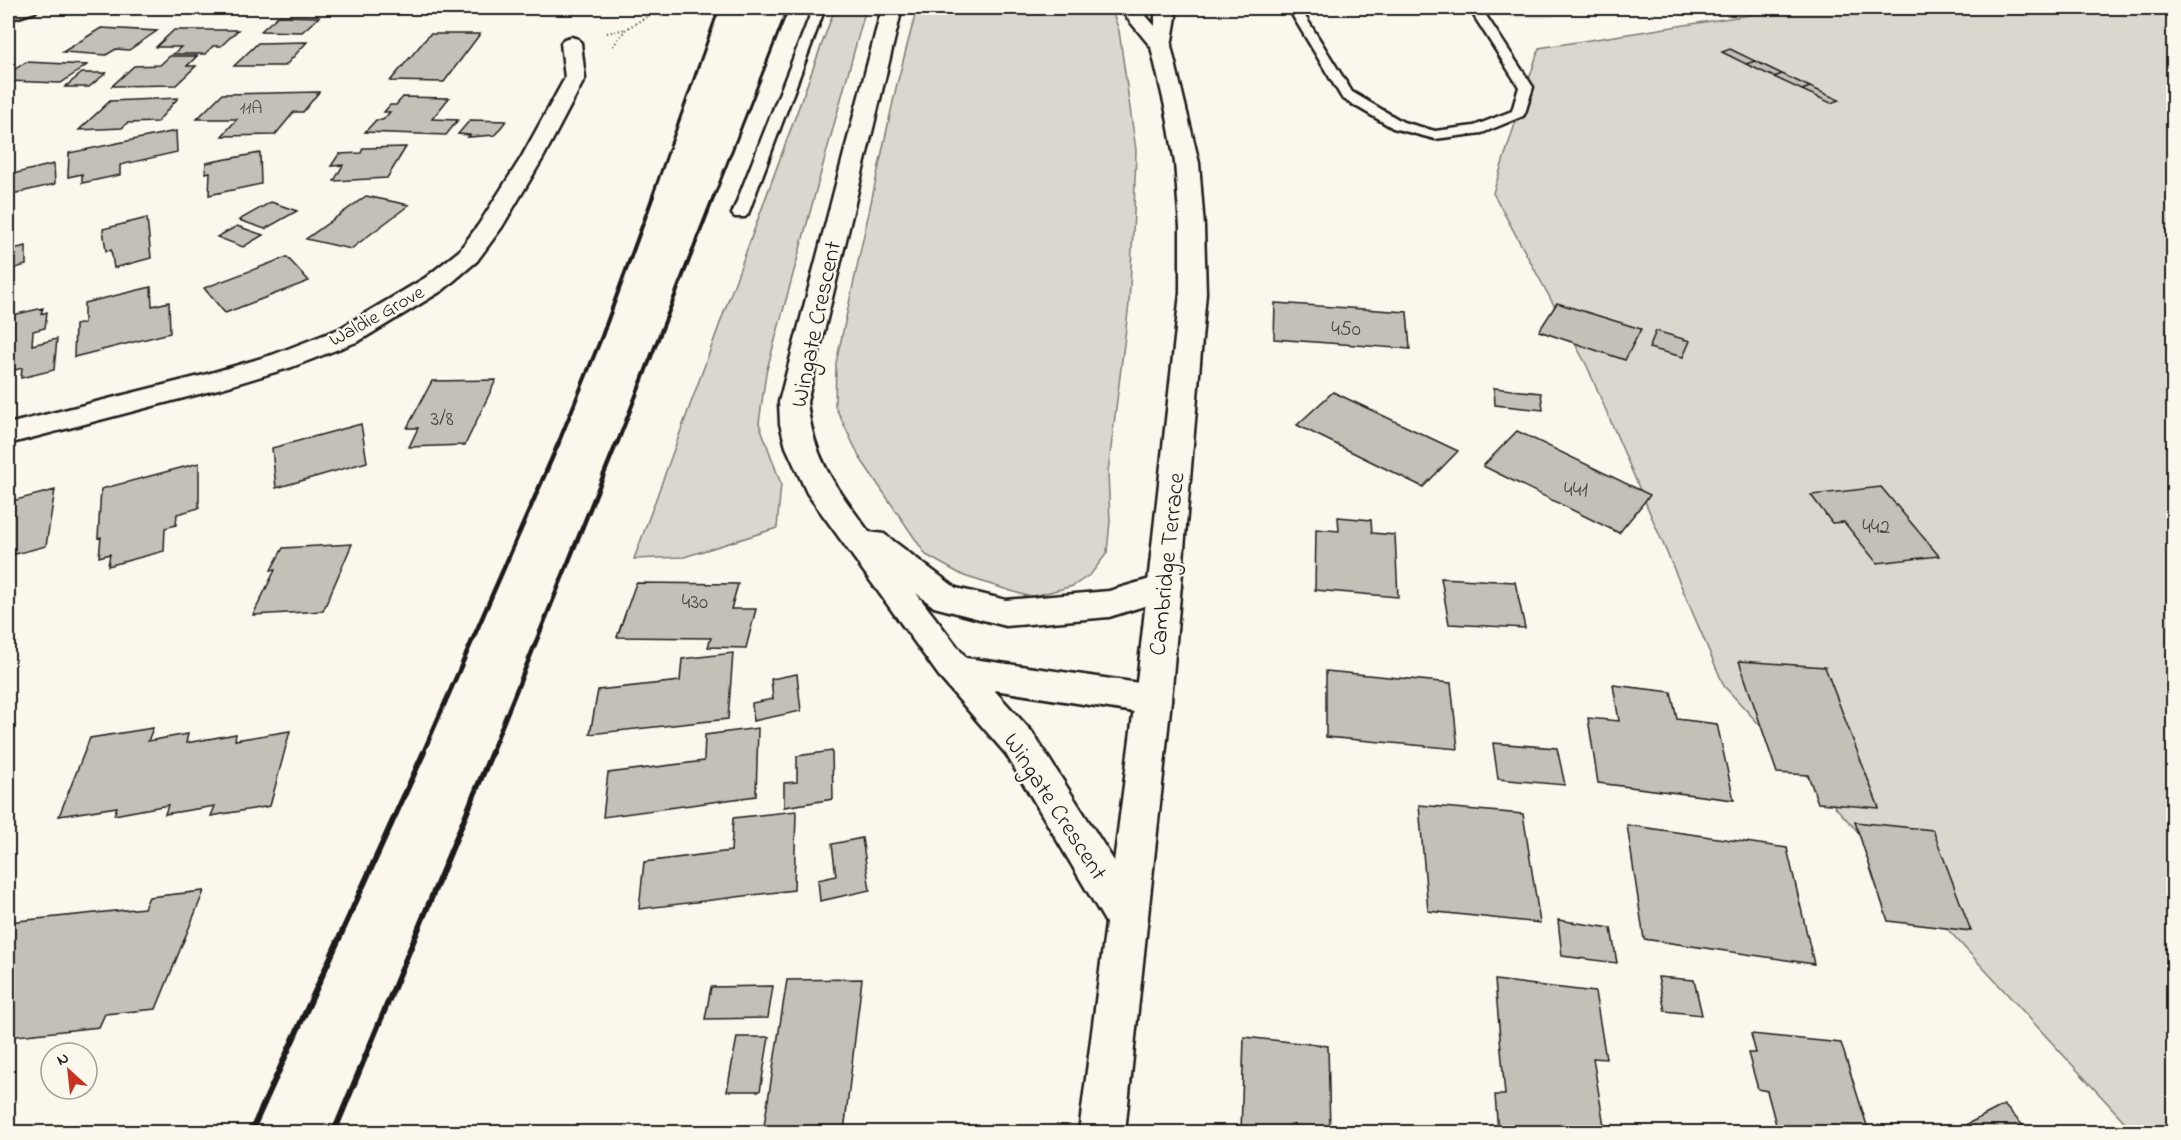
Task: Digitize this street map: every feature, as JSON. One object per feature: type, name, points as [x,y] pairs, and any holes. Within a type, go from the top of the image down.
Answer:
[{"type":"street","points":[[8,13],[13,8]]},
{"type":"street","points":[[8,13],[28,8]]},
{"type":"street","name":"Wingate Crescent","points":[[892,8],[793,402],[795,424],[801,447],[818,486],[955,670],[1019,743],[1127,919]]},
{"type":"street","name":"Cambridge Terrace","points":[[1102,1132],[1153,700],[1193,293],[1192,227],[1187,163],[1164,23],[1129,8]]},
{"type":"street","name":"Waldie Grove","points":[[8,434],[212,382],[282,361],[349,335],[434,284],[468,256],[490,227],[532,158],[575,78],[571,43]]},
{"type":"street","points":[[841,518],[946,598],[1006,613],[1109,604],[1164,587]]},
{"type":"street","points":[[955,670],[1153,700]]},
{"type":"lane","points":[[740,214],[819,8]]},
{"type":"lane","points":[[1294,8],[1347,95],[1398,125],[1435,135],[1477,129],[1518,113],[1526,87],[1475,8]]},
{"type":"path","points":[[650,15],[654,8]]},
{"type":"shaded area","points":[[835,8],[866,8],[766,373],[759,423],[781,484],[777,528],[684,557],[634,559]]},
{"type":"shaded area","points":[[917,8],[1101,8],[1113,13],[1119,31],[1136,150],[1129,304],[1108,472],[1110,521],[1107,553],[1091,574],[1073,586],[1030,597],[964,576],[926,555],[860,458],[835,406],[836,363],[896,88]]},
{"type":"shaded area","points":[[1505,8],[1609,8],[1546,18],[1511,18]]},
{"type":"shaded area","points":[[1793,8],[2173,8],[2173,1132],[2134,1132],[1724,686],[1587,366],[1493,193],[1539,48]]},
{"type":"building","points":[[278,16],[319,17],[302,32],[261,31]]},
{"type":"building","points":[[101,28],[157,31],[129,50],[116,49],[106,55],[63,52]]},
{"type":"building","points":[[174,30],[238,30],[221,46],[213,46],[205,54],[173,54],[181,47],[156,47]]},
{"type":"building","points":[[430,34],[480,34],[444,82],[390,81]]},
{"type":"building","points":[[307,42],[285,66],[234,66],[258,43]]},
{"type":"building","points":[[1730,49],[1755,61],[1746,64],[1722,52]]},
{"type":"building","points":[[170,56],[197,56],[187,66],[196,66],[176,85],[112,86],[134,66],[160,65]]},
{"type":"building","points":[[1755,61],[1782,74],[1774,77],[1746,64]]},
{"type":"building","points":[[26,62],[87,65],[61,83],[8,81],[8,74]]},
{"type":"building","points":[[82,73],[106,73],[89,87],[65,87]]},
{"type":"building","points":[[1782,74],[1810,87],[1802,90],[1774,77]]},
{"type":"building","points":[[1810,87],[1839,100],[1831,103],[1802,90]]},
{"type":"building","points":[[319,92],[303,112],[294,112],[275,135],[222,136],[237,119],[197,119],[222,94]]},
{"type":"building","points":[[403,97],[449,98],[432,119],[458,120],[446,135],[365,132],[376,120],[383,120],[390,112],[384,112],[390,105],[396,105]]},
{"type":"building","points":[[178,98],[157,122],[127,123],[122,128],[79,130],[110,101]]},
{"type":"building","points":[[470,120],[506,121],[495,135],[468,137],[470,135],[458,134]]},
{"type":"building","points":[[176,131],[177,152],[120,165],[120,175],[82,183],[82,174],[68,177],[69,153]]},
{"type":"building","points":[[406,147],[387,178],[334,181],[343,165],[331,166],[339,154],[361,153],[363,148]]},
{"type":"building","points":[[260,153],[261,184],[209,195],[210,172],[205,173],[206,163]]},
{"type":"building","points":[[54,164],[55,184],[8,195],[8,175]]},
{"type":"building","points":[[366,196],[409,205],[351,249],[306,239]]},
{"type":"building","points":[[271,202],[297,211],[265,229],[239,220]]},
{"type":"building","points":[[147,218],[151,258],[114,268],[111,250],[106,251],[103,229]]},
{"type":"building","points":[[237,226],[263,235],[243,247],[217,237]]},
{"type":"building","points":[[26,246],[26,265],[8,270],[8,250]]},
{"type":"building","points":[[287,257],[309,281],[225,313],[204,288]]},
{"type":"building","points":[[151,287],[152,306],[169,302],[170,333],[74,357],[75,325],[84,323],[84,303]]},
{"type":"building","points":[[1275,303],[1407,312],[1410,349],[1274,339]]},
{"type":"building","points":[[1557,303],[1641,329],[1625,360],[1539,331]]},
{"type":"building","points":[[43,308],[41,314],[47,312],[45,328],[33,331],[32,345],[57,339],[54,370],[21,378],[22,368],[8,372],[8,316]]},
{"type":"building","points":[[1656,331],[1690,341],[1683,357],[1649,348]]},
{"type":"building","points":[[496,380],[465,445],[409,447],[418,428],[407,428],[432,381]]},
{"type":"building","points":[[1494,388],[1541,393],[1543,410],[1495,405]]},
{"type":"building","points":[[1333,392],[1458,451],[1423,487],[1297,425]]},
{"type":"building","points":[[361,424],[367,462],[276,488],[272,448]]},
{"type":"building","points":[[1517,431],[1650,495],[1619,533],[1483,466]]},
{"type":"building","points":[[199,463],[199,508],[177,514],[176,525],[165,528],[164,551],[108,566],[110,554],[99,557],[101,489]]},
{"type":"building","points":[[1881,487],[1939,556],[1877,563],[1844,522],[1832,523],[1811,495]]},
{"type":"building","points":[[55,490],[46,546],[8,556],[8,502]]},
{"type":"building","points":[[1338,517],[1371,520],[1372,533],[1395,535],[1398,597],[1315,590],[1316,529],[1339,531]]},
{"type":"building","points":[[352,544],[323,611],[253,615],[275,570],[271,570],[283,548]]},
{"type":"building","points":[[1441,578],[1515,582],[1525,628],[1449,624]]},
{"type":"building","points":[[636,583],[738,584],[731,609],[756,609],[746,648],[708,647],[711,638],[617,637]]},
{"type":"building","points":[[733,653],[728,719],[590,734],[598,690],[680,681],[682,659]]},
{"type":"building","points":[[1739,661],[1825,667],[1879,808],[1818,803],[1808,775],[1777,773]]},
{"type":"building","points":[[1326,671],[1451,683],[1458,749],[1326,737]]},
{"type":"building","points":[[797,674],[801,711],[753,721],[752,703],[773,699],[771,679]]},
{"type":"building","points":[[1613,685],[1671,692],[1677,719],[1717,724],[1734,800],[1598,783],[1588,718],[1619,721]]},
{"type":"building","points":[[153,728],[148,741],[188,734],[186,743],[236,734],[235,740],[290,731],[270,806],[211,816],[215,806],[165,814],[168,805],[114,815],[117,807],[59,816],[90,738]]},
{"type":"building","points":[[758,728],[756,796],[603,817],[608,773],[704,761],[705,735]]},
{"type":"building","points":[[1493,743],[1557,748],[1565,785],[1498,779]]},
{"type":"building","points":[[832,751],[833,799],[784,807],[784,783],[797,782],[797,756]]},
{"type":"building","points":[[1419,805],[1523,814],[1540,923],[1428,911]]},
{"type":"building","points":[[796,811],[794,890],[639,909],[644,862],[731,851],[733,818]]},
{"type":"building","points":[[1855,822],[1933,830],[1971,931],[1888,921]]},
{"type":"building","points":[[1627,825],[1787,848],[1814,964],[1644,939]]},
{"type":"building","points":[[862,838],[870,890],[820,901],[818,880],[836,876],[832,844]]},
{"type":"building","points":[[204,891],[156,1009],[105,1014],[99,1027],[8,1037],[8,922],[144,908],[149,897]]},
{"type":"building","points":[[1558,920],[1611,928],[1617,963],[1562,956]]},
{"type":"building","points":[[1658,977],[1694,980],[1702,1015],[1665,1011]]},
{"type":"building","points":[[862,979],[844,1132],[763,1132],[787,980]]},
{"type":"building","points":[[1495,980],[1595,992],[1606,1059],[1593,1058],[1605,1132],[1498,1132],[1495,1095],[1505,1095]]},
{"type":"building","points":[[773,986],[768,1018],[705,1019],[711,987]]},
{"type":"building","points":[[1751,1034],[1841,1043],[1869,1132],[1778,1132],[1767,1091],[1758,1089],[1748,1053],[1756,1053]]},
{"type":"building","points":[[737,1037],[769,1037],[760,1091],[727,1091]]},
{"type":"building","points":[[1244,1037],[1328,1046],[1330,1132],[1241,1132]]},
{"type":"building","points":[[2004,1105],[2029,1132],[1952,1132]]},
{"type":"railway","points":[[652,197],[719,8]]},
{"type":"railway","points":[[714,197],[788,8]]},
{"type":"railway","points":[[558,444],[602,336],[653,196]]},
{"type":"railway","points":[[617,444],[714,196]]},
{"type":"railway","points":[[423,753],[559,442]]},
{"type":"railway","points":[[491,753],[617,442]]},
{"type":"railway","points":[[251,1132],[424,752]]},
{"type":"railway","points":[[334,1132],[492,752]]}]
